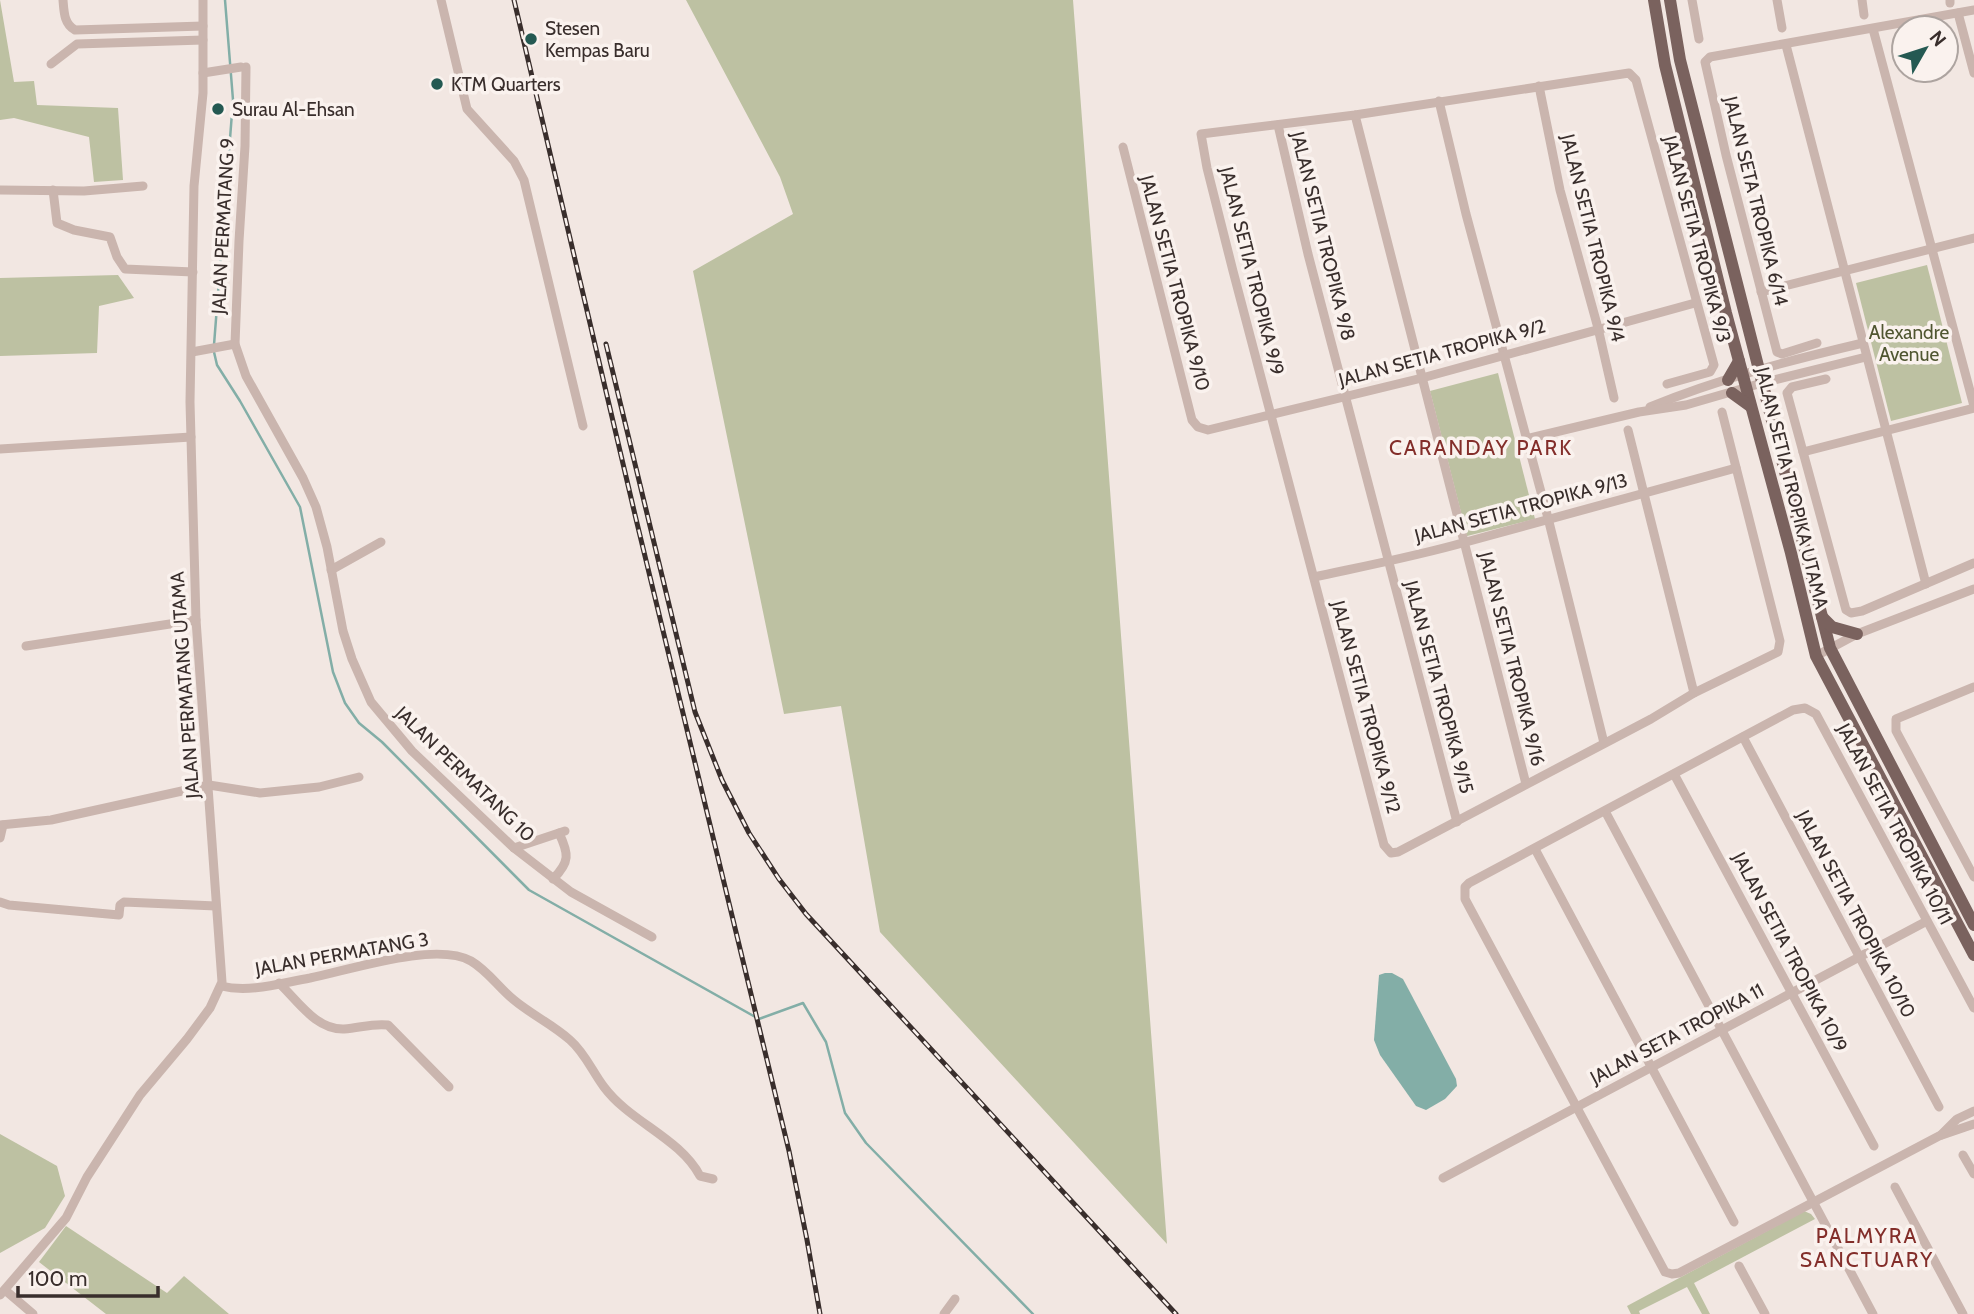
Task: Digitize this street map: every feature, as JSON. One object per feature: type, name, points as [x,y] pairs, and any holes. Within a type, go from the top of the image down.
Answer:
[{"type":"main road","name":"JALAN SETIA TROPIKA UTAMA","points":[[1654,0],[1665,65],[1816,656],[1973,953]]},
{"type":"main road","name":"JALAN SETIA TROPIKA UTAMA","points":[[1670,0],[1680,60],[1830,648],[1974,925]]},
{"type":"main road","points":[[1740,361],[1730,386],[1752,410]]},
{"type":"main road","points":[[1822,616],[1832,627],[1857,634]]},
{"type":"street","points":[[63,0],[66,21],[69,27],[75,30],[203,26]]},
{"type":"street","name":"JALAN PERMATANG UTAMA","points":[[203,0],[203,73],[194,186],[191,437],[196,620],[223,976],[221,986]]},
{"type":"street","points":[[441,0],[467,109],[514,161],[524,180],[583,426]]},
{"type":"street","points":[[1692,0],[1699,39]]},
{"type":"street","points":[[1777,0],[1782,28]]},
{"type":"street","points":[[1862,0],[1864,15]]},
{"type":"street","points":[[1926,584],[1786,45],[1974,10]]},
{"type":"street","points":[[1958,13],[1974,72]]},
{"type":"street","points":[[1803,452],[1974,407],[1873,29]]},
{"type":"street","points":[[51,64],[77,44],[203,40]]},
{"type":"street","name":"JALAN SETA TROPIKA 6/14","points":[[1786,45],[1710,57],[1704,65],[1776,349],[1779,354],[1817,343]]},
{"type":"street","name":"JALAN PERMATANG 9","points":[[203,73],[244,67],[245,146],[232,345]]},
{"type":"street","name":"JALAN SETIA TROPIKA 9/3","points":[[1539,86],[1629,73],[1636,80],[1714,368],[1710,372],[1667,384]]},
{"type":"street","points":[[1278,125],[1539,86]]},
{"type":"street","name":"JALAN SETIA TROPIKA 9/4","points":[[1539,86],[1560,190],[1598,328],[1614,398]]},
{"type":"street","points":[[1439,101],[1502,356],[1548,518],[1604,743]]},
{"type":"street","name":"JALAN SETIA TROPIKA 9/16","points":[[1355,115],[1526,784]]},
{"type":"street","name":"JALAN SETIA TROPIKA 9/9","points":[[1278,125],[1201,135],[1207,168],[1314,577]]},
{"type":"street","name":"JALAN SETIA TROPIKA 9/8","points":[[1278,125],[1308,254],[1388,561]]},
{"type":"street","name":"JALAN SETIA TROPIKA 9/10","points":[[1123,147],[1192,419],[1198,427]]},
{"type":"street","points":[[0,190],[84,191],[143,186]]},
{"type":"street","points":[[53,190],[57,223],[74,230],[110,237],[117,257],[125,269],[193,272]]},
{"type":"street","points":[[1761,292],[1974,238]]},
{"type":"street","name":"JALAN SETIA TROPIKA 9/2","points":[[1198,427],[1208,430],[1271,416],[1422,378],[1695,303]]},
{"type":"street","points":[[1639,412],[1683,393],[1712,386],[1730,386],[1801,359],[1863,343]]},
{"type":"street","points":[[192,352],[232,345]]},
{"type":"street","name":"JALAN PERMATANG 10","points":[[232,345],[316,507],[343,631],[371,702],[412,751],[514,848],[552,879],[652,937]]},
{"type":"street","points":[[1761,376],[1804,372],[1866,357]]},
{"type":"street","points":[[1801,359],[1804,372]]},
{"type":"street","points":[[1826,379],[1792,387],[1787,391],[1844,606],[1851,613],[1857,613],[1974,563]]},
{"type":"street","points":[[1712,386],[1715,397]]},
{"type":"street","points":[[1527,439],[1639,412],[1686,405],[1715,397],[1730,386]]},
{"type":"street","points":[[1457,821],[1694,693],[1778,652],[1780,641],[1722,412]]},
{"type":"street","points":[[1628,430],[1694,693]]},
{"type":"street","points":[[0,449],[191,437]]},
{"type":"street","name":"JALAN SETIA TROPIKA 9/13","points":[[1314,577],[1465,543],[1736,468]]},
{"type":"street","points":[[331,570],[381,542]]},
{"type":"street","name":"JALAN SETIA TROPIKA 9/15","points":[[1388,561],[1457,821]]},
{"type":"street","name":"JALAN SETIA TROPIKA 9/12","points":[[1314,577],[1384,845],[1391,853],[1398,852],[1457,821]]},
{"type":"street","points":[[1816,656],[1857,634],[1974,589]]},
{"type":"street","points":[[26,646],[196,620]]},
{"type":"street","points":[[1973,691],[1896,719],[1896,731],[1970,859],[1974,877]]},
{"type":"street","name":"JALAN SETIA TROPIKA 10/11","points":[[1743,737],[1794,710],[1805,708],[1816,713],[1974,1008]]},
{"type":"street","points":[[1743,737],[1469,883],[1464,893],[1575,1107],[1665,1272],[1679,1273],[1939,1136],[1974,1124]]},
{"type":"street","name":"JALAN SETIA TROPIKA 10/10","points":[[1743,737],[1939,1107]]},
{"type":"street","name":"JALAN SETIA TROPIKA 10/9","points":[[1674,774],[1874,1146]]},
{"type":"street","points":[[0,838],[1,825],[51,820],[209,785],[260,793],[319,787],[359,777]]},
{"type":"street","points":[[1605,811],[1874,1314]]},
{"type":"street","points":[[514,848],[562,832],[567,849],[566,860],[562,869],[552,879]]},
{"type":"street","points":[[1535,849],[1734,1222]]},
{"type":"street","points":[[0,902],[119,915],[120,905],[124,902],[216,906]]},
{"type":"street","name":"JALAN SETA TROPIKA 11","points":[[1443,1178],[1927,921]]},
{"type":"street","name":"JALAN PERMATANG 3","points":[[221,986],[244,990],[410,956],[459,956],[489,975],[511,999],[538,1018],[546,1020],[571,1040],[588,1058],[604,1087],[624,1107],[683,1152],[700,1176],[713,1179]]},
{"type":"street","points":[[279,983],[325,1027],[342,1029],[374,1023],[387,1026],[449,1087]]},
{"type":"street","points":[[33,1314],[2,1293],[66,1218],[87,1177],[140,1095],[187,1040],[210,1008],[221,986]]},
{"type":"street","points":[[1939,1136],[1957,1119],[1974,1111]]},
{"type":"street","points":[[1964,1155],[1974,1174]]},
{"type":"street","points":[[1895,1187],[1963,1314]]},
{"type":"street","points":[[1739,1266],[1765,1314]]},
{"type":"street","points":[[944,1314],[955,1299]]},
{"type":"green space","points":[[0,0],[14,82],[34,81],[37,105],[118,108],[123,180],[94,182],[89,137],[14,118],[0,120]]},
{"type":"green space","points":[[686,0],[1073,0],[1167,1244],[880,932],[841,706],[784,714],[693,271],[793,214],[780,177]]},
{"type":"green space","name":"Alexandre Avenue","points":[[1927,265],[1962,403],[1891,421],[1856,283]]},
{"type":"green space","points":[[118,275],[134,298],[99,306],[97,353],[0,356],[0,278]]},
{"type":"green space","name":"CARANDAY PARK","points":[[1498,373],[1535,519],[1467,536],[1430,391]]},
{"type":"green space","points":[[0,1134],[57,1166],[65,1196],[45,1228],[0,1253]]},
{"type":"green space","points":[[1804,1211],[1815,1219],[1694,1283],[1710,1314],[1702,1314],[1687,1287],[1639,1311],[1640,1314],[1631,1314],[1627,1306]]},
{"type":"green space","points":[[66,1226],[167,1293],[184,1276],[229,1314],[106,1314],[39,1262]]},
{"type":"water","points":[[1392,973],[1403,979],[1456,1079],[1457,1086],[1445,1099],[1426,1110],[1416,1106],[1380,1055],[1374,1040],[1379,975]]},
{"type":"waterway","points":[[214,345],[233,100],[225,0]]},
{"type":"waterway","points":[[214,352],[217,365],[300,507],[333,672],[345,703],[359,723],[382,742],[529,890],[759,1019],[803,1003],[826,1042],[845,1113],[866,1143],[1033,1314]]},
{"type":"railway","points":[[514,0],[789,1151],[820,1314]]},
{"type":"railway","points":[[606,344],[695,712],[722,780],[749,833],[806,914],[1176,1314]]},
{"type":"place","name":"Stesen Kempas Baru","points":[[531,39]]},
{"type":"place","name":"KTM Quarters","points":[[437,84]]},
{"type":"place","name":"Surau Al-Ehsan","points":[[218,109]]},
{"type":"district","name":"CARANDAY PARK","points":[[1481,447]]},
{"type":"district","name":"PALMYRA SANCTUARY","points":[[1867,1247]]}]
